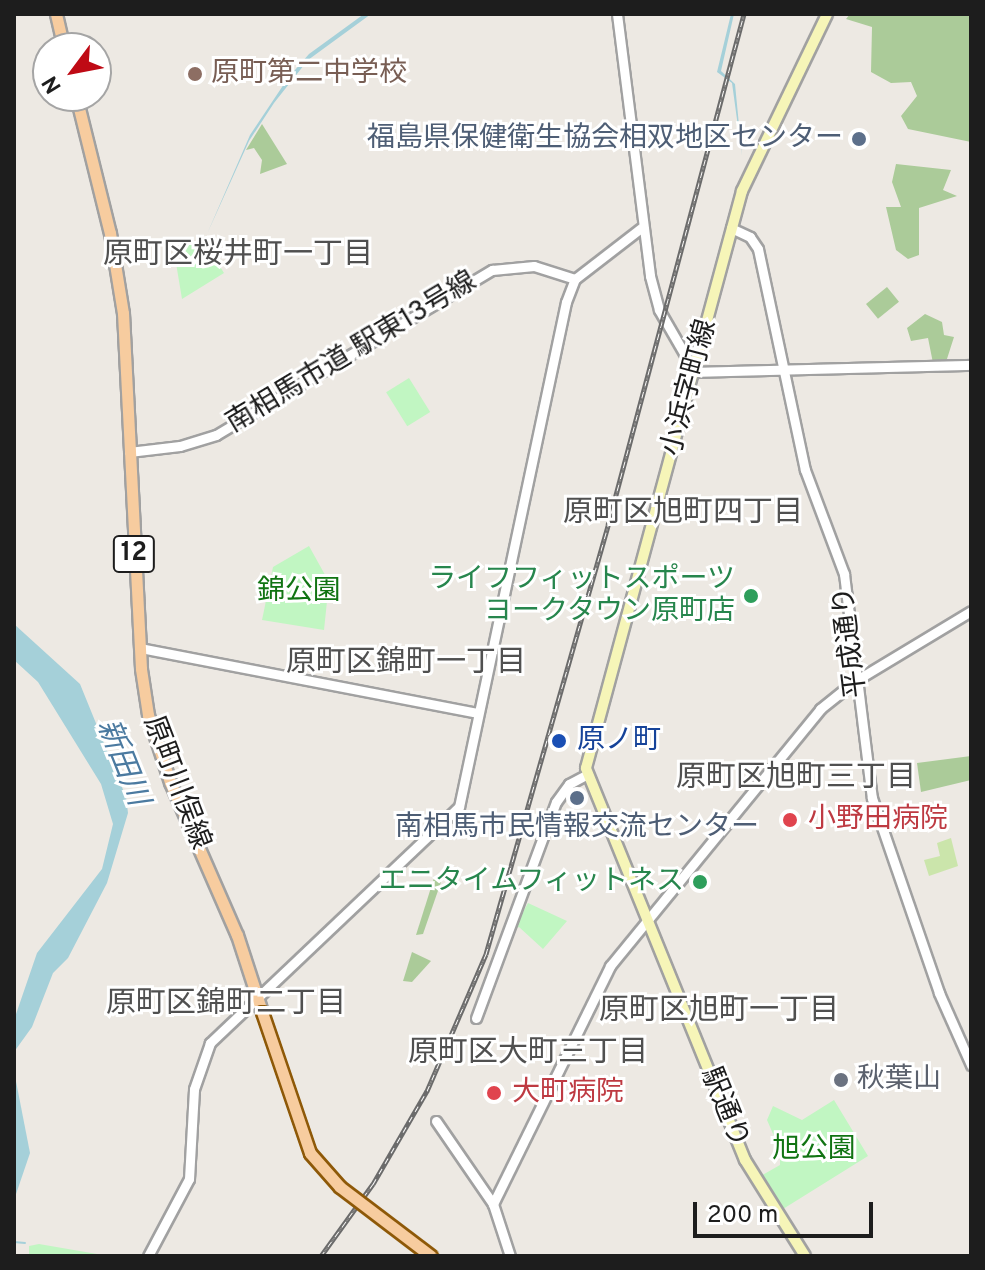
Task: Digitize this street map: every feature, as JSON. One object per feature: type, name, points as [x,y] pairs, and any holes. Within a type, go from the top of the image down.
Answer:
[{"type":"main road","name":"小浜字町線","points":[[588,774],[587,760],[695,372],[731,228],[755,158],[827,14]]},
{"type":"main road","name":"原町川俣線","points":[[80,112],[110,233],[123,313],[140,648],[148,715],[162,760],[223,897],[258,995],[299,1131],[316,1163],[340,1187],[431,1256]]},
{"type":"main road","name":"駅通り","points":[[588,774],[745,1160],[805,1256]]},
{"type":"street","points":[[617,14],[641,228],[657,304],[695,372],[781,373],[971,365]]},
{"type":"street","points":[[148,1256],[189,1179],[194,1089],[204,1053],[258,995],[452,818],[575,279],[641,228]]},
{"type":"street","name":"平成通り","points":[[731,228],[750,237],[758,249],[781,373],[812,498],[844,574],[855,681],[876,809],[939,993],[971,1065]]},
{"type":"street","name":"南相馬市道 駅東13号線","points":[[129,452],[180,446],[216,435],[492,270],[534,266],[575,279]]},
{"type":"street","points":[[493,1204],[607,970],[647,920],[820,709],[855,681],[971,611]]},
{"type":"street","points":[[140,648],[478,713]]},
{"type":"street","points":[[476,1018],[556,802],[569,784],[588,774]]},
{"type":"street","points":[[436,1121],[493,1204],[510,1256]]},
{"type":"green space","points":[[850,14],[971,14],[971,142],[908,129],[901,116],[917,96],[911,82],[891,83],[871,72],[872,27],[846,19]]},
{"type":"green space","points":[[262,124],[287,164],[260,174],[262,160],[254,148],[246,150]]},
{"type":"green space","points":[[896,164],[951,170],[943,190],[957,196],[919,208],[919,255],[908,259],[896,250],[886,207],[901,207],[892,182]]},
{"type":"green space","points":[[184,241],[205,243],[224,273],[182,299],[176,263],[185,261]]},
{"type":"green space","points":[[887,287],[899,302],[878,319],[866,304]]},
{"type":"green space","points":[[925,314],[942,322],[944,335],[954,337],[946,362],[933,363],[928,338],[911,341],[907,328]]},
{"type":"green space","points":[[409,378],[430,412],[407,426],[386,392]]},
{"type":"green space","name":"錦公園","points":[[309,546],[329,582],[324,630],[262,620],[273,567]]},
{"type":"green space","points":[[971,756],[971,780],[921,792],[917,763]]},
{"type":"green space","points":[[951,838],[958,866],[929,876],[924,860],[940,856],[937,843]]},
{"type":"green space","points":[[434,878],[441,882],[423,934],[416,935]]},
{"type":"green space","points":[[528,903],[567,921],[543,949],[519,927],[513,930]]},
{"type":"green space","points":[[412,952],[431,961],[412,982],[403,981]]},
{"type":"green space","name":"旭公園","points":[[834,1100],[868,1156],[783,1209],[759,1177],[780,1165],[780,1150],[767,1120],[773,1106],[802,1120]]},
{"type":"green space","points":[[39,1244],[107,1256],[29,1256],[29,1246]]},
{"type":"water","points":[[364,14],[371,14],[308,60],[274,103],[249,141],[207,234],[250,135],[288,78],[309,54]]},
{"type":"water","points":[[731,14],[734,14],[721,71],[735,84],[742,156],[732,83],[717,72]]},
{"type":"water","points":[[14,624],[80,684],[126,797],[128,813],[107,883],[68,958],[53,973],[32,1027],[14,1052],[14,1020],[37,953],[102,869],[113,824],[101,784],[38,682],[14,660]]},
{"type":"water","points":[[14,1071],[30,1153],[14,1200]]},
{"type":"waterway","points":[[14,1242],[25,1243]]},
{"type":"railway","points":[[321,1256],[373,1184],[427,1091],[486,954],[608,525],[744,14]]},
{"type":"place","name":"原町第二中学校","points":[[195,74]]},
{"type":"place","name":"福島県保健衛生協会相双地区センター","points":[[859,139]]},
{"type":"place","name":"ライフフィットスポーツ ヨークタウン原町店","points":[[751,596]]},
{"type":"place","name":"原ノ町","points":[[559,741]]},
{"type":"place","name":"南相馬市民情報交流センター","points":[[577,798]]},
{"type":"place","name":"小野田病院","points":[[790,820]]},
{"type":"place","name":"エニタイムフィットネス","points":[[700,882]]},
{"type":"place","name":"秋葉山","points":[[841,1080]]},
{"type":"place","name":"大町病院","points":[[494,1093]]},
{"type":"district","name":"原町区桜井町一丁目","points":[[238,256]]},
{"type":"district","name":"原町区旭町四丁目","points":[[683,514]]},
{"type":"district","name":"原町区錦町一丁目","points":[[406,664]]},
{"type":"district","name":"原町区旭町三丁目","points":[[796,779]]},
{"type":"district","name":"原町区錦町二丁目","points":[[226,1005]]},
{"type":"district","name":"原町区旭町一丁目","points":[[719,1012]]},
{"type":"district","name":"原町区大町三丁目","points":[[528,1054]]},
{"type":"water label","name":"新田川","points":[[121,763]]}]
